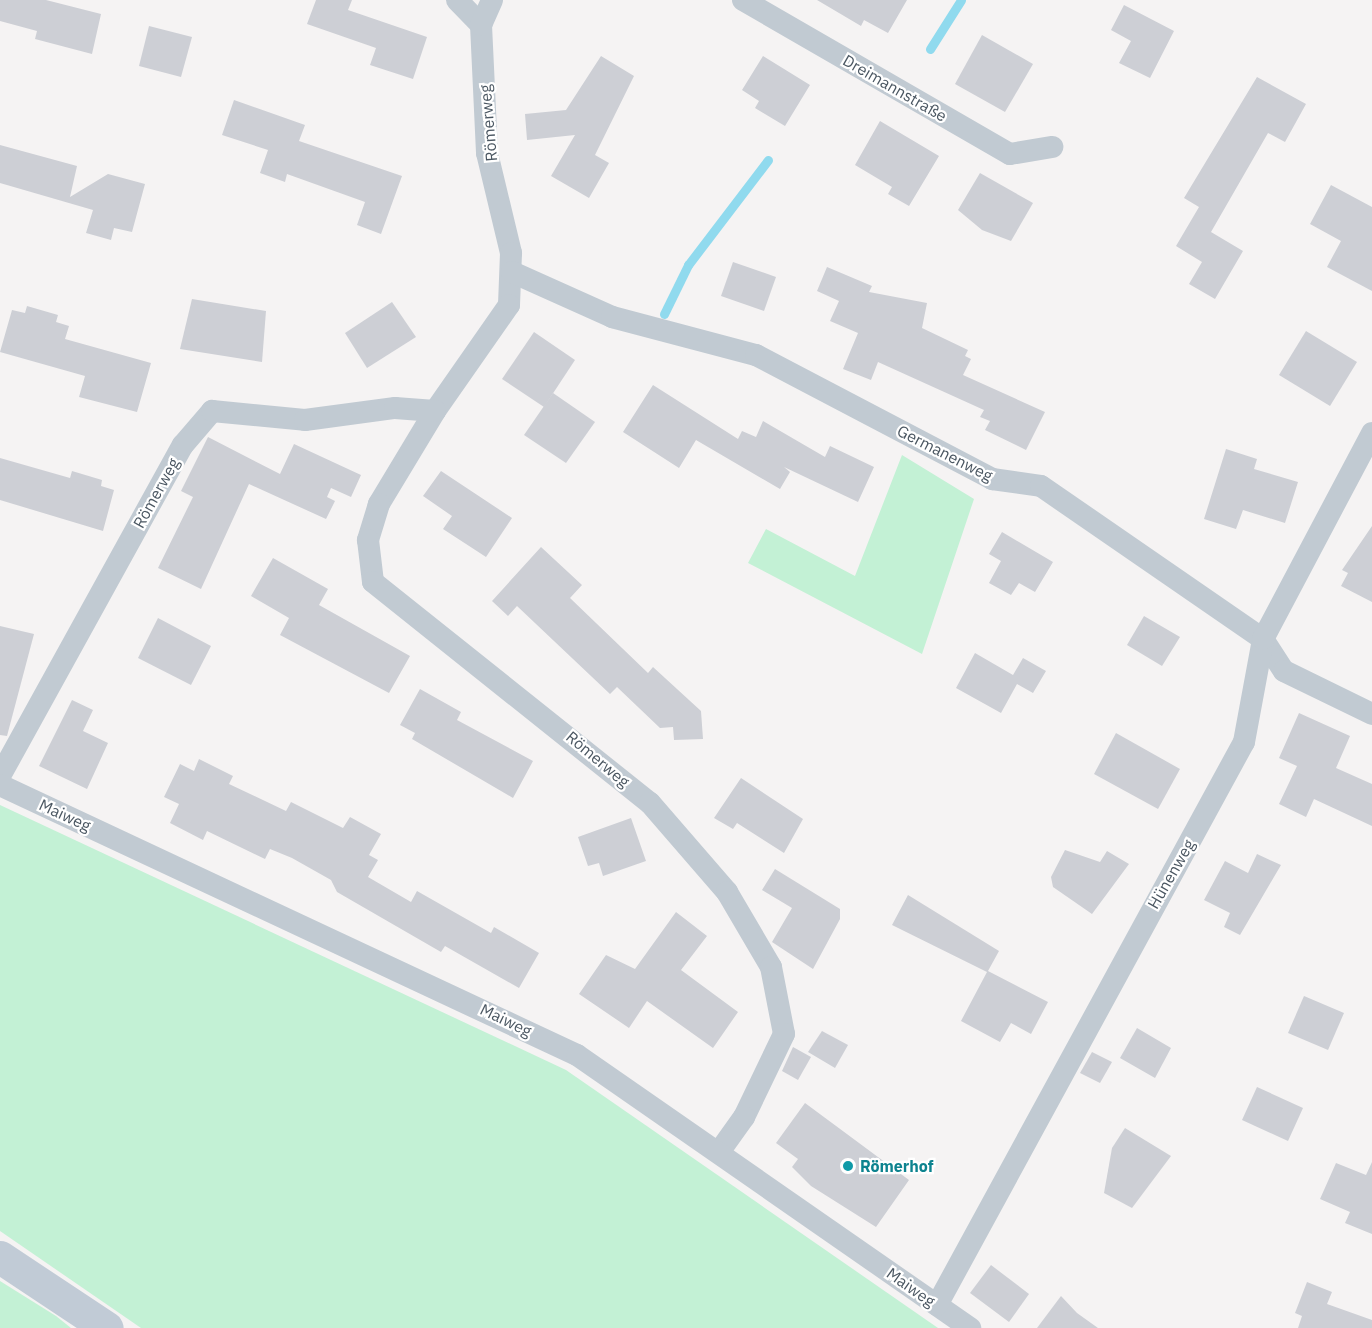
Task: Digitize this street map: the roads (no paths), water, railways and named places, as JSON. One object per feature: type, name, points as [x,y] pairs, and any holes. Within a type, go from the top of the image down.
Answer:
[{"type":"main road","points":[[0,1257],[107,1328]]},
{"type":"street","points":[[457,0],[481,25],[492,0]]},
{"type":"street","name":"Dreimannstraße","points":[[743,0],[1010,154],[1052,147]]},
{"type":"street","name":"Römerweg","points":[[481,25],[488,153],[512,272],[509,305],[435,411],[379,504],[368,540],[373,582],[650,803],[727,892],[771,967],[784,1034],[755,1097],[719,1152]]},
{"type":"street","name":"Germanenweg","points":[[512,272],[612,317],[756,355],[992,479],[1041,486],[1263,639],[1284,671],[1372,714]]},
{"type":"street","name":"Römerweg","points":[[0,776],[183,445],[212,411],[305,420],[394,408],[435,411]]},
{"type":"street","name":"Hünenweg","points":[[937,1305],[1244,742],[1263,639],[1372,433]]},
{"type":"street","name":"Maiweg","points":[[0,785],[577,1055],[970,1328]]},
{"type":"waterway","points":[[930,49],[961,0]]},
{"type":"waterway","points":[[664,314],[688,265],[768,160]]},
{"type":"place","name":"Römerhof","points":[[848,1166]]}]
